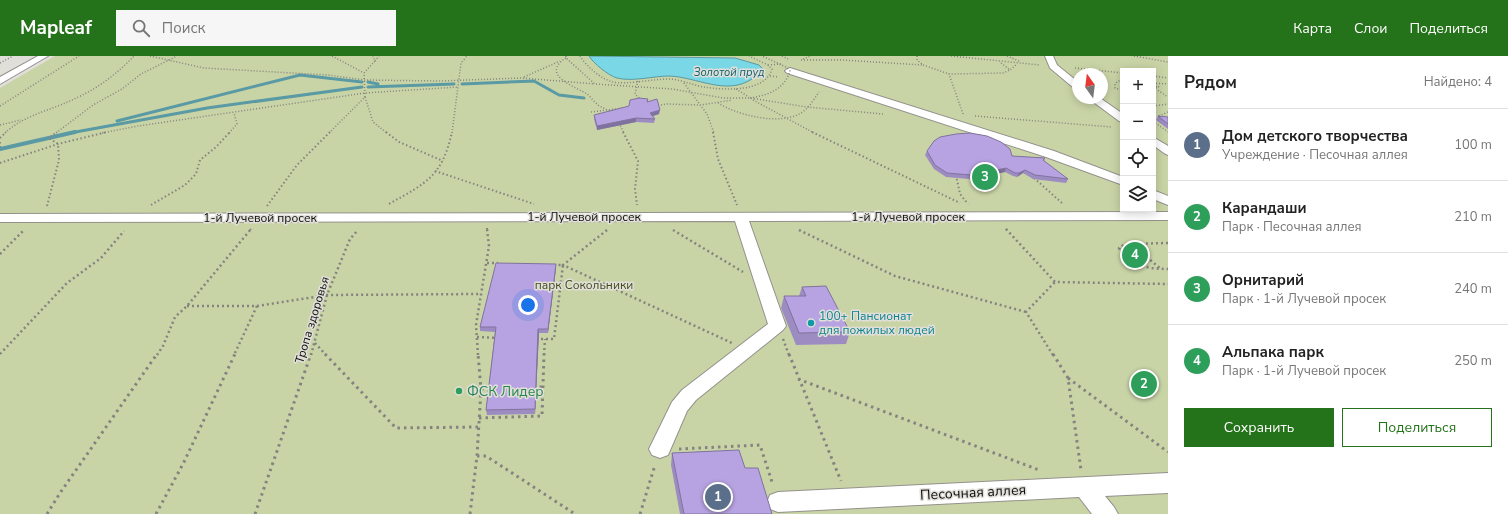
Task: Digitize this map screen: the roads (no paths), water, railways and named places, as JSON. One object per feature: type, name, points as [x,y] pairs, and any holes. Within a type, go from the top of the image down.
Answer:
[{"type":"street","points":[[0,81],[44,56]]},
{"type":"street","points":[[1049,56],[1053,66],[1072,82]]},
{"type":"street","points":[[0,70],[20,70]]},
{"type":"street","points":[[790,71],[1050,154],[1120,180]]},
{"type":"street","points":[[1102,104],[1120,117]]},
{"type":"street","points":[[1156,142],[1168,151]]},
{"type":"street","points":[[1156,195],[1168,201]]},
{"type":"street","name":"1-й Лучевой просек","points":[[0,218],[1168,216]]},
{"type":"street","points":[[660,449],[679,407],[689,395],[777,326],[741,217]]},
{"type":"street","name":"Песочная аллея","points":[[778,502],[1168,483]]},
{"type":"street","points":[[1084,487],[1106,514]]},
{"type":"water","name":"Золотой пруд","points":[[589,56],[735,58],[759,65],[764,70],[760,74],[742,84],[732,86],[722,86],[669,76],[623,79],[614,77],[606,72]]},
{"type":"waterway","points":[[117,121],[300,75],[362,82]]},
{"type":"waterway","points":[[462,84],[534,81],[559,95],[584,98]]},
{"type":"waterway","points":[[368,82],[378,84]]},
{"type":"waterway","points":[[368,87],[454,84]]},
{"type":"waterway","points":[[73,132],[207,108],[362,87]]},
{"type":"waterway","points":[[0,149],[73,132]]},
{"type":"place","name":"Орнитарий","points":[[985,177]]},
{"type":"place","name":"Альпака парк","points":[[1135,255]]},
{"type":"place","name":"100+ Пансионат для пожилых людей","points":[[811,323]]},
{"type":"place","name":"Карандаши","points":[[1144,384]]},
{"type":"place","name":"ФСК Лидер","points":[[459,391]]},
{"type":"place","name":"Дом детского творчества","points":[[718,497]]},
{"type":"park label","name":"парк Сокольники","points":[[584,285]]}]
